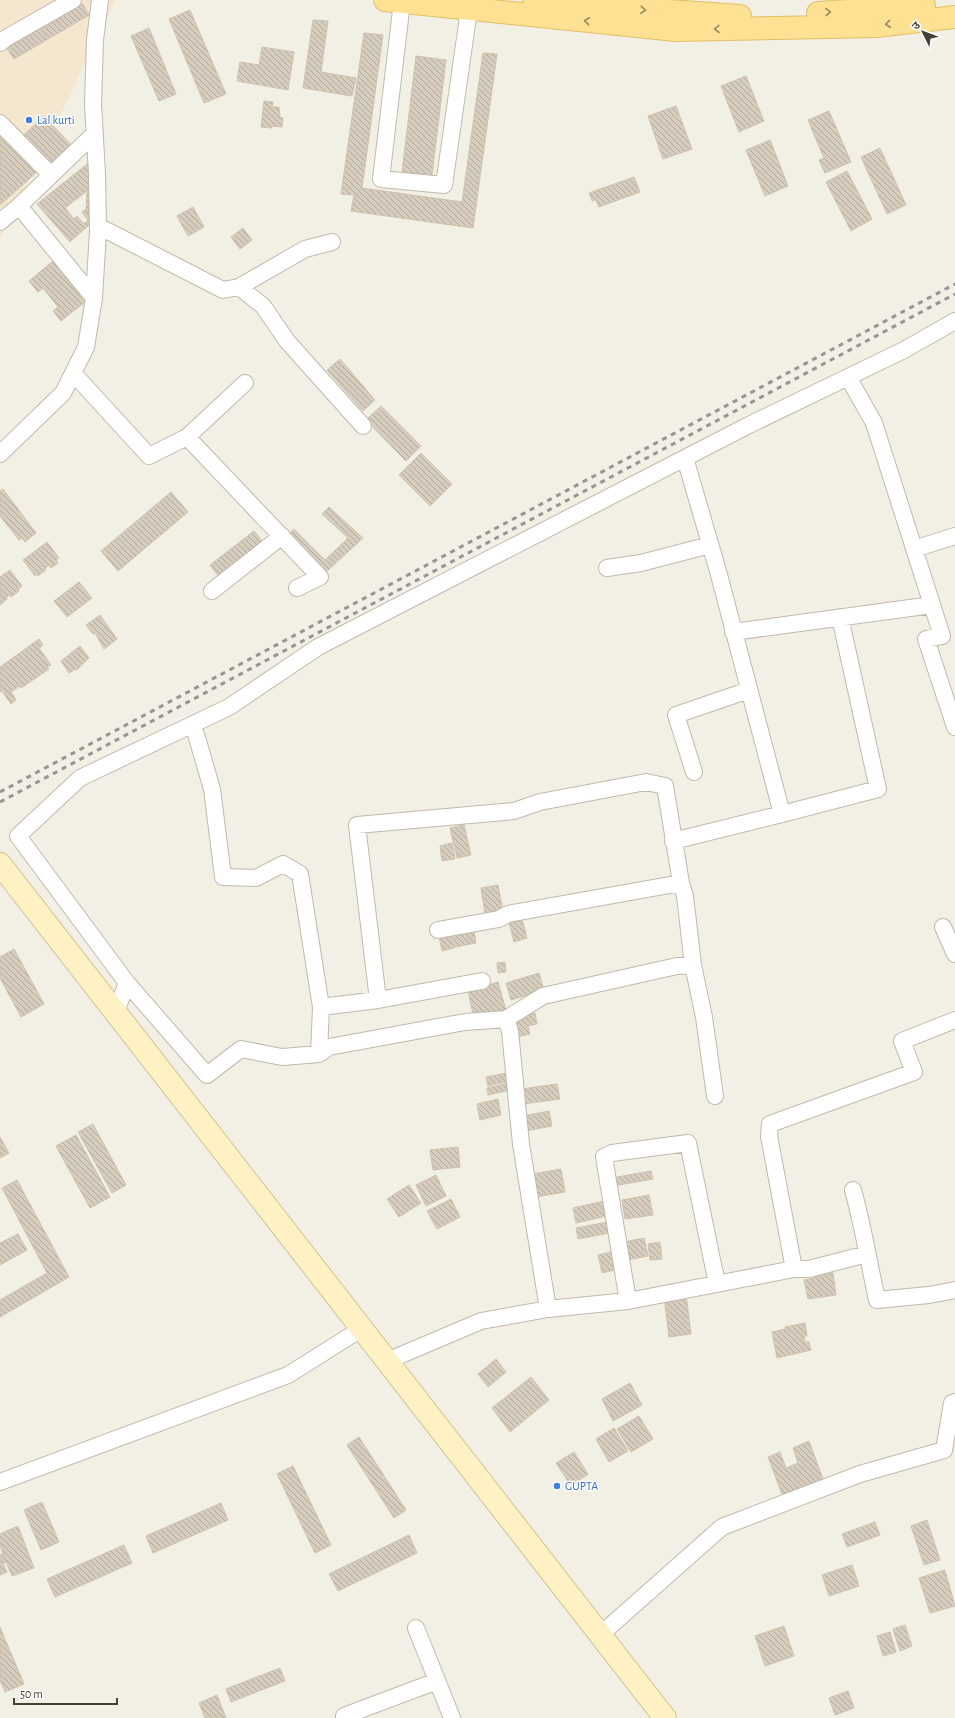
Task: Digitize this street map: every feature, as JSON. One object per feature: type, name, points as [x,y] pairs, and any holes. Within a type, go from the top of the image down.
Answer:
[{"type":"main road","points":[[534,0],[582,6],[750,17],[955,3]]},
{"type":"main road","points":[[394,1],[469,10],[676,30],[876,26],[955,17]]},
{"type":"main road","points":[[0,864],[115,1014],[665,1718]]},
{"type":"street","points":[[0,43],[6,38],[73,0]]},
{"type":"street","points":[[0,454],[63,393],[86,347],[94,298],[98,226],[94,104],[95,48],[100,0]]},
{"type":"street","points":[[394,1],[381,178],[389,179],[444,185],[469,10]]},
{"type":"street","points":[[0,124],[51,175]]},
{"type":"street","points":[[0,222],[19,206],[95,133]]},
{"type":"street","points":[[19,206],[94,298]]},
{"type":"street","points":[[98,226],[223,290],[239,287],[305,249],[332,242]]},
{"type":"street","points":[[239,287],[263,306],[292,347],[363,426]]},
{"type":"street","points":[[693,965],[677,966],[543,996],[506,1019],[465,1022],[329,1047],[319,1054],[282,1057],[241,1049],[207,1075],[127,983],[18,836],[80,778],[229,707],[318,647],[685,458],[904,350],[955,321]]},
{"type":"street","points":[[73,372],[148,456],[187,437],[245,383]]},
{"type":"street","points":[[848,377],[874,423],[942,636],[926,639],[955,727]]},
{"type":"street","points":[[187,437],[320,577],[297,588]]},
{"type":"street","points":[[685,458],[710,545],[782,814]]},
{"type":"street","points":[[212,590],[282,536]]},
{"type":"street","points":[[914,549],[955,536]]},
{"type":"street","points":[[607,568],[642,563],[710,545]]},
{"type":"street","points":[[733,632],[932,605]]},
{"type":"street","points":[[673,842],[878,789],[840,617]]},
{"type":"street","points":[[694,772],[676,715],[749,690]]},
{"type":"street","points":[[193,724],[212,789],[223,877],[256,878],[283,864],[300,874],[321,1007],[319,1054]]},
{"type":"street","points":[[378,1000],[357,825],[514,811],[540,802],[646,782],[665,786],[673,842],[685,896],[693,965],[704,1017],[715,1096]]},
{"type":"street","points":[[438,930],[499,919],[508,914],[681,883]]},
{"type":"street","points":[[943,927],[955,954]]},
{"type":"street","points":[[321,1007],[378,1000],[482,981]]},
{"type":"street","points":[[115,1014],[127,983]]},
{"type":"street","points":[[506,1019],[510,1031],[521,1144],[548,1309]]},
{"type":"street","points":[[794,1269],[769,1136],[770,1124],[914,1072],[902,1041],[955,1020]]},
{"type":"street","points":[[628,1301],[604,1157],[612,1153],[688,1143],[717,1284]]},
{"type":"street","points":[[853,1190],[863,1226],[867,1254],[877,1300],[928,1295],[955,1290]]},
{"type":"street","points":[[387,1361],[481,1321],[548,1309],[628,1301],[794,1269],[809,1269],[867,1254]]},
{"type":"street","points":[[0,1482],[288,1375],[361,1329]]},
{"type":"street","points":[[600,1635],[722,1527],[860,1474],[949,1449],[952,1403],[955,1402]]},
{"type":"street","points":[[416,1628],[452,1718]]},
{"type":"street","points":[[344,1718],[344,1716],[437,1681]]},
{"type":"shaded area","name":"Lal kurti","points":[[0,0],[116,0],[0,239]]},
{"type":"building","points":[[83,4],[89,15],[14,59],[7,48]]},
{"type":"building","points":[[190,10],[226,94],[204,103],[169,19]]},
{"type":"building","points":[[313,20],[328,21],[321,72],[356,78],[352,96],[303,88]]},
{"type":"building","points":[[149,28],[176,94],[159,101],[131,36]]},
{"type":"building","points":[[364,33],[383,35],[362,188],[462,202],[483,53],[497,54],[473,228],[351,211],[354,195],[341,194]]},
{"type":"building","points":[[262,47],[294,52],[288,90],[237,81],[240,62],[259,65]]},
{"type":"building","points":[[416,56],[446,60],[432,175],[402,172]]},
{"type":"building","points":[[746,76],[764,121],[739,132],[721,86]]},
{"type":"building","points":[[264,101],[273,102],[272,107],[279,107],[280,117],[283,118],[282,127],[261,127]]},
{"type":"building","points":[[676,106],[692,149],[663,159],[648,116]]},
{"type":"building","points":[[829,111],[851,162],[825,173],[819,160],[824,158],[808,120]]},
{"type":"building","points":[[44,116],[74,148],[54,167],[24,135]]},
{"type":"building","points":[[0,128],[38,171],[0,205]]},
{"type":"building","points":[[770,140],[788,186],[765,196],[746,150]]},
{"type":"building","points":[[880,148],[906,205],[887,214],[861,157]]},
{"type":"building","points":[[91,161],[89,225],[70,242],[37,204]],"holes":[[[87,191],[86,209],[82,212],[88,220],[84,224],[77,216],[74,219],[65,208]]]},
{"type":"building","points":[[847,171],[872,219],[851,231],[826,182]]},
{"type":"building","points":[[634,177],[640,192],[599,207],[596,200],[592,201],[589,193]]},
{"type":"building","points":[[193,207],[204,227],[188,236],[177,216]]},
{"type":"building","points":[[243,228],[252,240],[240,249],[231,237]]},
{"type":"building","points":[[53,261],[85,302],[61,321],[53,311],[58,307],[43,288],[38,292],[29,281]]},
{"type":"building","points":[[340,359],[375,400],[363,411],[327,370]]},
{"type":"building","points":[[381,406],[421,446],[406,461],[366,420]]},
{"type":"building","points":[[421,453],[452,484],[430,506],[399,475]]},
{"type":"building","points":[[3,489],[36,533],[25,542],[22,538],[19,540],[0,516],[0,491]]},
{"type":"building","points":[[171,492],[188,512],[118,571],[101,551]]},
{"type":"building","points":[[329,507],[363,538],[325,573],[287,536],[294,529],[325,560],[348,538],[322,514]]},
{"type":"building","points":[[254,531],[267,547],[223,582],[210,565]]},
{"type":"building","points":[[47,542],[59,558],[56,560],[58,563],[51,568],[49,565],[45,568],[46,570],[38,576],[37,574],[35,576],[23,560]]},
{"type":"building","points":[[10,570],[22,586],[18,589],[19,591],[11,597],[10,595],[6,597],[7,599],[0,605],[0,577]]},
{"type":"building","points":[[79,582],[92,598],[67,617],[54,601]]},
{"type":"building","points":[[100,615],[117,639],[104,649],[95,633],[93,634],[86,625]]},
{"type":"building","points":[[39,639],[43,645],[39,648],[51,665],[47,667],[49,669],[21,688],[20,686],[11,692],[16,700],[11,704],[2,691],[0,692],[0,667]]},
{"type":"building","points":[[80,646],[89,658],[77,670],[76,669],[69,673],[61,661]]},
{"type":"building","points":[[464,825],[471,855],[457,858],[450,828]]},
{"type":"building","points":[[452,843],[455,859],[442,861],[440,846]]},
{"type":"building","points":[[498,885],[504,917],[486,920],[481,888]]},
{"type":"building","points":[[522,919],[527,938],[514,942],[509,922]]},
{"type":"building","points":[[473,925],[476,943],[455,947],[452,928]]},
{"type":"building","points":[[451,933],[454,948],[442,951],[439,936]]},
{"type":"building","points":[[14,949],[44,1004],[21,1017],[0,978],[0,957]]},
{"type":"building","points":[[505,962],[506,972],[498,973],[497,963]]},
{"type":"building","points":[[539,973],[544,990],[511,1000],[506,983]]},
{"type":"building","points":[[498,982],[507,1014],[474,1018],[468,991]]},
{"type":"building","points":[[535,1013],[537,1024],[528,1026],[530,1034],[517,1037],[513,1018]]},
{"type":"building","points":[[512,1072],[514,1080],[488,1086],[486,1077]]},
{"type":"building","points":[[513,1082],[515,1089],[488,1095],[487,1088]]},
{"type":"building","points":[[557,1084],[560,1099],[523,1104],[521,1089]]},
{"type":"building","points":[[498,1099],[501,1115],[480,1120],[477,1104]]},
{"type":"building","points":[[549,1111],[552,1126],[525,1131],[523,1116]]},
{"type":"building","points":[[93,1124],[126,1185],[112,1193],[78,1132]]},
{"type":"building","points":[[76,1135],[110,1197],[90,1208],[56,1146]]},
{"type":"building","points":[[0,1137],[9,1153],[0,1158]]},
{"type":"building","points":[[458,1147],[460,1167],[433,1170],[430,1150]]},
{"type":"building","points":[[561,1169],[565,1192],[536,1197],[533,1174]]},
{"type":"building","points":[[651,1171],[653,1179],[613,1186],[612,1178]]},
{"type":"building","points":[[436,1175],[446,1196],[426,1206],[416,1185]]},
{"type":"building","points":[[17,1180],[69,1277],[0,1317],[0,1300],[47,1273],[2,1188]]},
{"type":"building","points":[[409,1185],[421,1203],[399,1217],[387,1199]]},
{"type":"building","points":[[649,1195],[653,1215],[625,1219],[622,1200]]},
{"type":"building","points":[[451,1199],[460,1217],[437,1229],[427,1211]]},
{"type":"building","points":[[604,1201],[607,1216],[576,1223],[573,1208]]},
{"type":"building","points":[[608,1222],[610,1233],[578,1239],[576,1228]]},
{"type":"building","points":[[18,1234],[27,1250],[0,1265],[0,1243]]},
{"type":"building","points":[[644,1238],[648,1256],[627,1260],[624,1242]]},
{"type":"building","points":[[660,1242],[662,1259],[650,1260],[648,1244]]},
{"type":"building","points":[[619,1250],[623,1268],[602,1273],[598,1255]]},
{"type":"building","points":[[832,1267],[836,1295],[808,1299],[804,1280],[815,1278],[814,1275]]},
{"type":"building","points":[[686,1294],[691,1334],[669,1337],[664,1297]]},
{"type":"building","points":[[805,1323],[807,1336],[804,1336],[805,1342],[809,1342],[811,1350],[777,1358],[772,1332],[785,1329],[785,1327]]},
{"type":"building","points":[[496,1359],[506,1372],[488,1387],[478,1374]]},
{"type":"building","points":[[531,1377],[549,1400],[510,1432],[492,1408]]},
{"type":"building","points":[[630,1383],[642,1405],[613,1421],[602,1399]]},
{"type":"building","points":[[639,1416],[653,1439],[631,1452],[617,1429]]},
{"type":"building","points":[[614,1428],[628,1451],[609,1462],[596,1439]]},
{"type":"building","points":[[359,1437],[406,1510],[394,1518],[347,1445]]},
{"type":"building","points":[[809,1441],[824,1482],[783,1497],[768,1457],[780,1452],[786,1468],[798,1463],[793,1448]]},
{"type":"building","points":[[574,1452],[588,1474],[571,1486],[556,1463]]},
{"type":"building","points":[[293,1466],[331,1545],[315,1553],[277,1474]]},
{"type":"building","points":[[42,1502],[59,1542],[41,1550],[24,1510]]},
{"type":"building","points":[[221,1503],[228,1520],[153,1553],[146,1536]]},
{"type":"building","points":[[927,1520],[940,1560],[924,1565],[911,1526]]},
{"type":"building","points":[[875,1522],[880,1535],[847,1547],[842,1534]]},
{"type":"building","points":[[18,1526],[34,1568],[12,1576],[6,1562],[3,1563],[7,1572],[0,1575],[0,1555],[3,1554],[0,1545],[0,1534]]},
{"type":"building","points":[[409,1535],[417,1553],[338,1591],[329,1574]]},
{"type":"building","points":[[124,1545],[132,1563],[55,1597],[47,1579]]},
{"type":"building","points":[[852,1565],[859,1586],[829,1596],[822,1575]]},
{"type":"building","points":[[945,1570],[955,1606],[930,1613],[919,1578]]},
{"type":"building","points":[[905,1625],[912,1646],[900,1651],[893,1629]]},
{"type":"building","points":[[784,1626],[794,1656],[765,1666],[755,1636]]},
{"type":"building","points":[[0,1627],[24,1684],[5,1692],[0,1680]]},
{"type":"building","points":[[890,1632],[896,1652],[883,1656],[877,1636]]},
{"type":"building","points":[[280,1668],[285,1681],[231,1702],[226,1689]]},
{"type":"building","points":[[848,1691],[854,1708],[835,1715],[829,1698]]},
{"type":"building","points":[[217,1695],[226,1718],[205,1718],[199,1703]]},
{"type":"railway","points":[[0,792],[955,284]]},
{"type":"railway","points":[[0,802],[955,294]]},
{"type":"place","name":"Lal kurti","points":[[29,120]]},
{"type":"place","name":"GUPTA","points":[[557,1486]]}]
